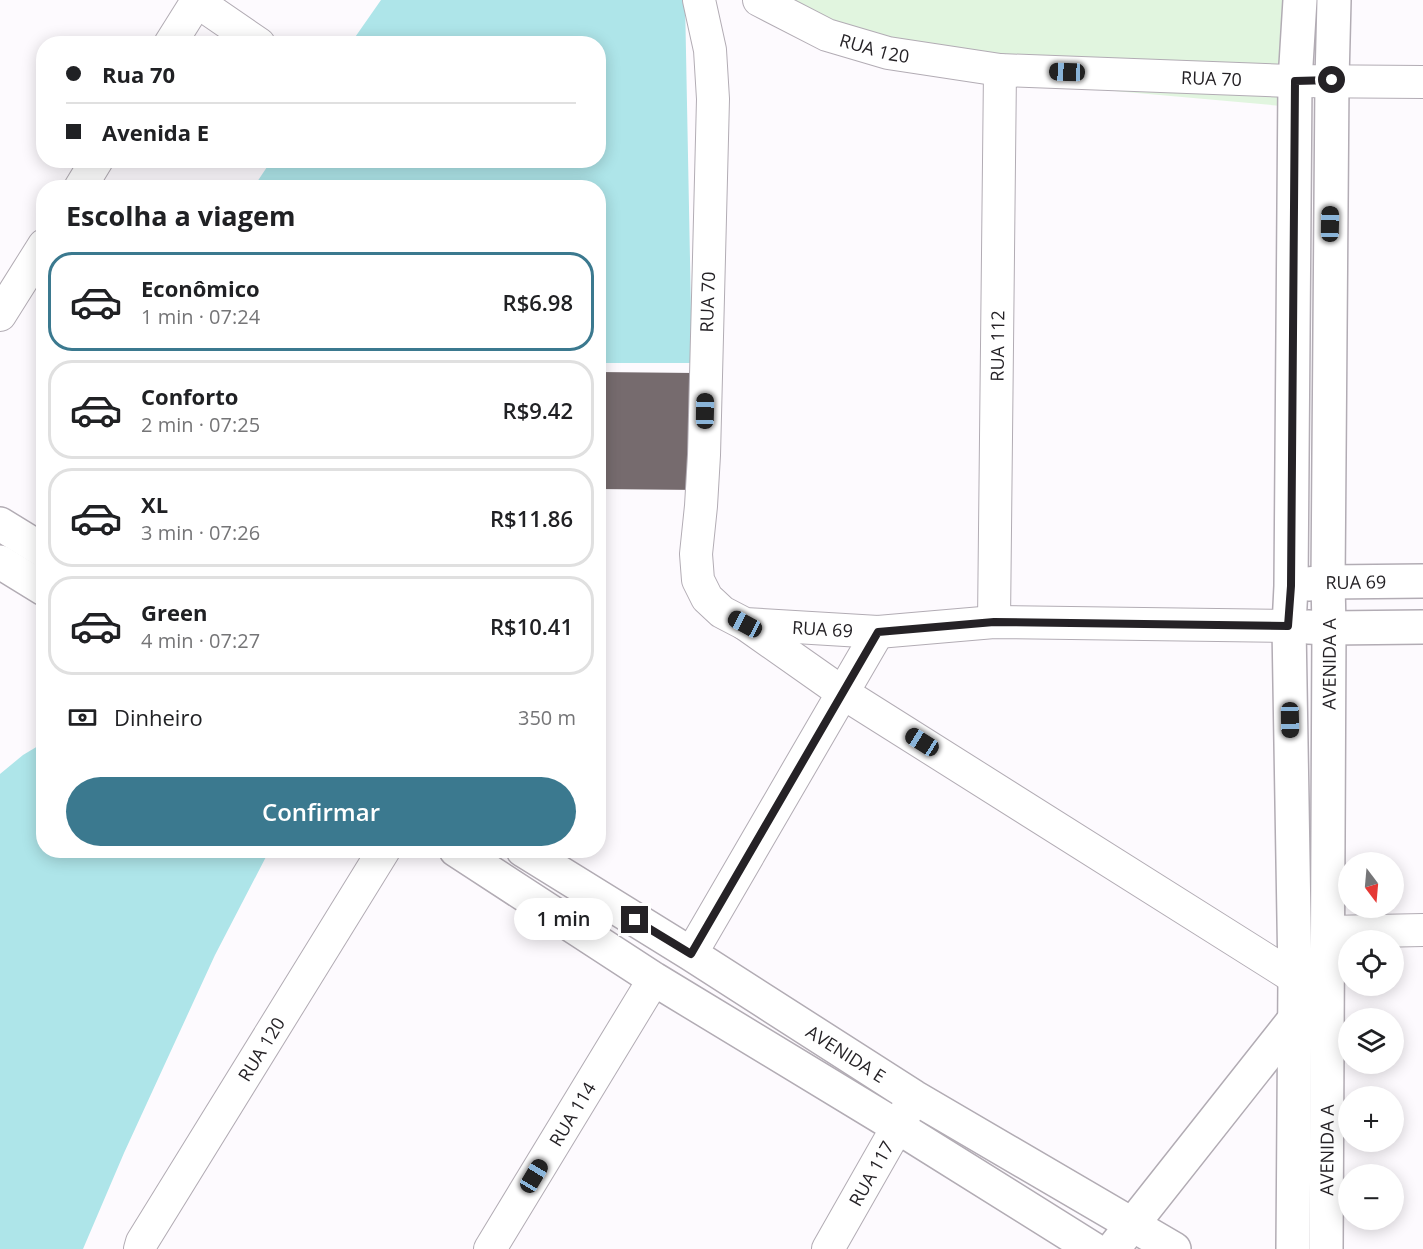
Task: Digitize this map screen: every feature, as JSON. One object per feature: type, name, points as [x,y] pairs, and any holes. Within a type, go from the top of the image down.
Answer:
[{"type":"main road","name":"AVENIDA A","points":[[1293,1249],[1295,978],[1288,626],[1291,586],[1295,81],[1300,0]]},
{"type":"main road","name":"AVENIDA A","points":[[1326,1249],[1328,582],[1334,0]]},
{"type":"main road","points":[[0,524],[36,546]]},
{"type":"main road","points":[[0,562],[36,584]]},
{"type":"main road","name":"RUA 69","points":[[1291,586],[1328,582],[1423,580]]},
{"type":"main road","name":"RUA 69","points":[[1288,626],[1423,627]]},
{"type":"main road","name":"AVENIDA E","points":[[468,858],[654,979],[1093,1249]]},
{"type":"main road","name":"AVENIDA E","points":[[536,858],[914,1097],[1123,1237],[1174,1249]]},
{"type":"main road","points":[[1123,1237],[1294,1020]]},
{"type":"street","points":[[175,36],[196,0],[248,36]]},
{"type":"street","name":"RUA 70","points":[[696,554],[705,444],[713,99],[710,51],[699,0]]},
{"type":"street","name":"RUA 120","points":[[759,0],[827,35],[888,53],[1000,70]]},
{"type":"street","name":"RUA 70","points":[[1000,70],[1295,81],[1423,82]]},
{"type":"street","name":"RUA 112","points":[[994,622],[1000,70]]},
{"type":"street","points":[[0,315],[36,258]]},
{"type":"street","name":"RUA 69","points":[[696,554],[698,580],[707,598],[722,612],[745,624],[878,632],[994,622],[1288,626]]},
{"type":"street","points":[[745,624],[843,693],[1295,978]]},
{"type":"street","points":[[691,954],[878,632]]},
{"type":"street","name":"RUA 120","points":[[140,1249],[142,1242],[379,858]]},
{"type":"street","points":[[1328,932],[1423,930]]},
{"type":"street","name":"RUA 114","points":[[490,1249],[654,979]]},
{"type":"street","name":"RUA 117","points":[[828,1249],[914,1097]]},
{"type":"green space","points":[[780,0],[1295,0],[1305,108],[1001,81]]},
{"type":"water","points":[[381,0],[685,0],[692,363],[606,363],[606,180],[258,180],[266,168],[606,168],[606,36],[356,36]]},
{"type":"water","points":[[36,747],[36,858],[265,858],[215,955],[124,1153],[83,1249],[0,1249],[0,774]]},
{"type":"building","points":[[606,372],[695,373],[699,490],[606,489]]},
{"type":"route","points":[[635,920],[691,954],[878,632],[994,622],[1288,626],[1291,586],[1295,81],[1332,80]]}]
